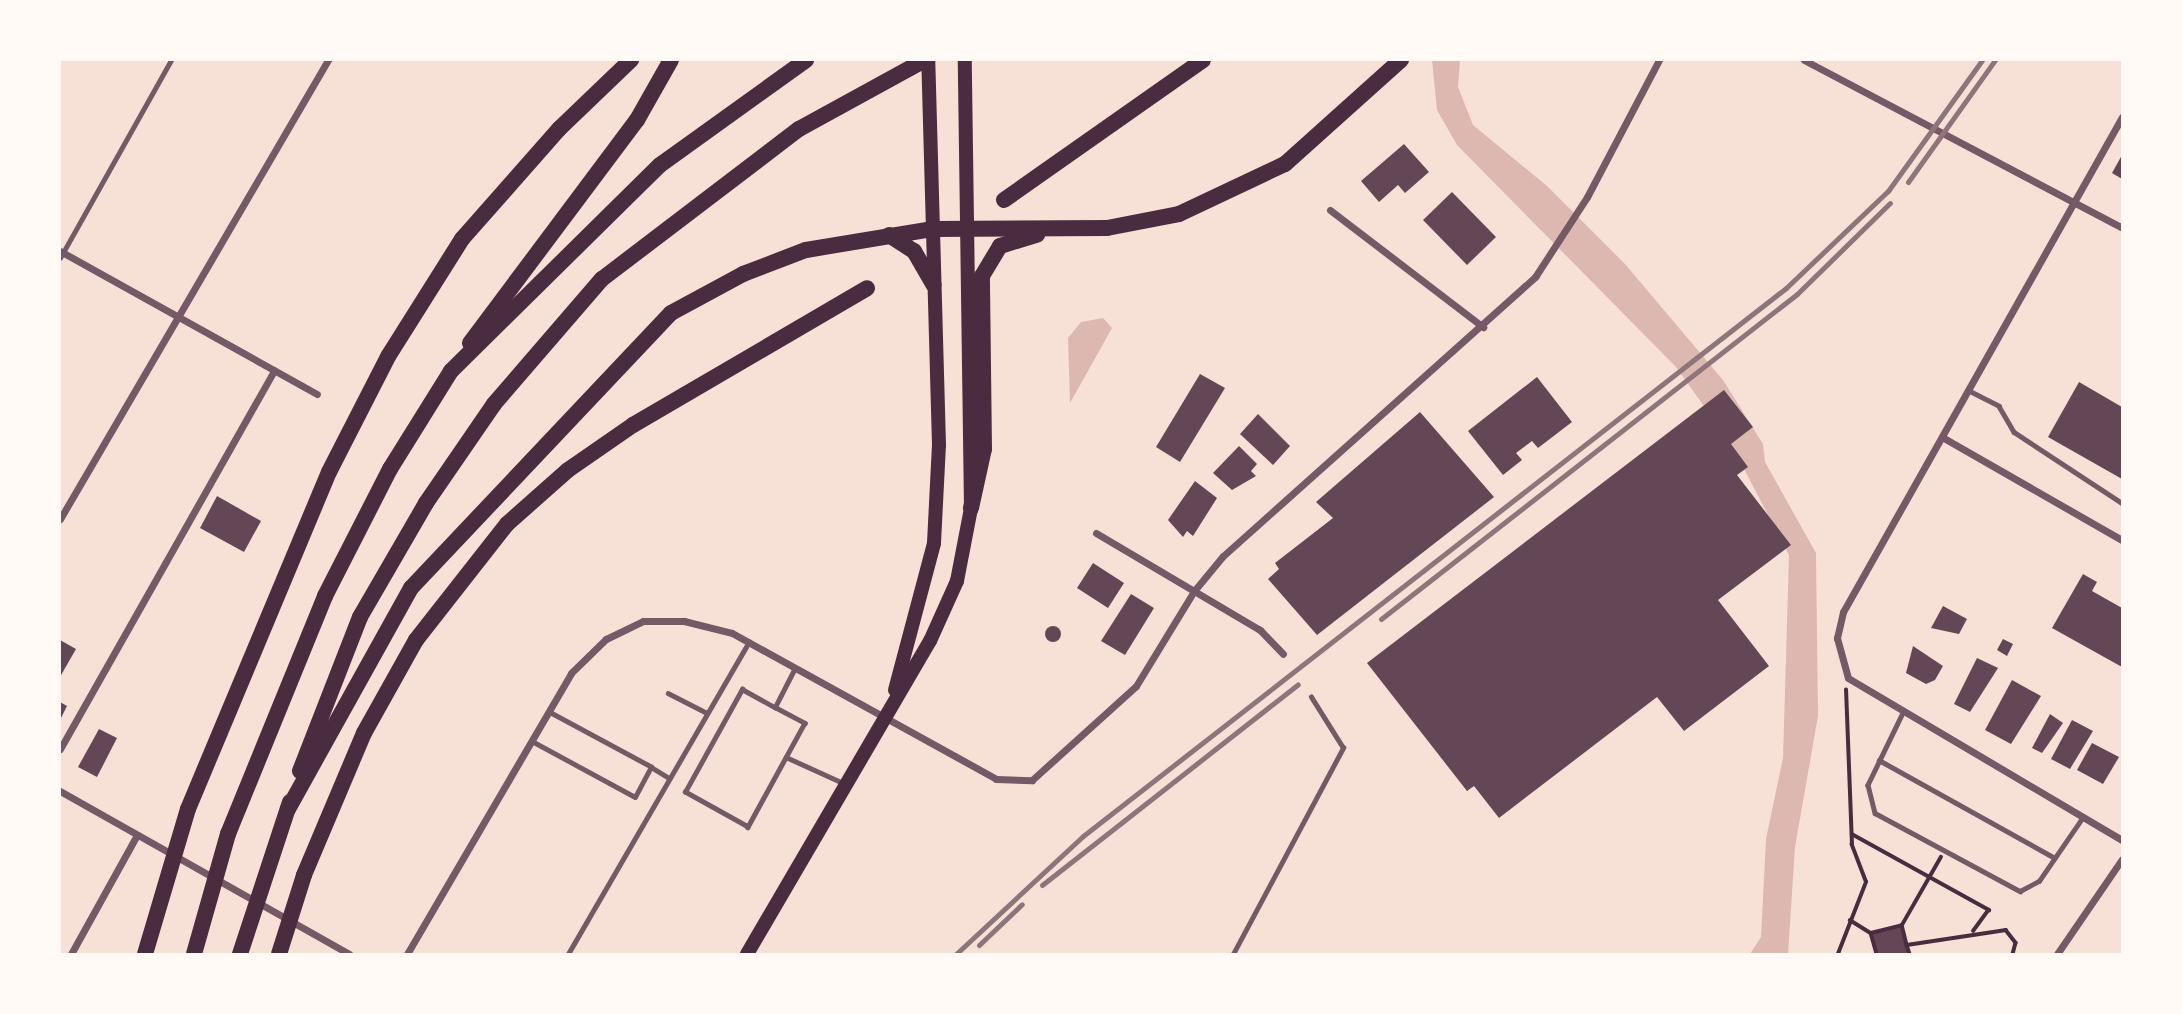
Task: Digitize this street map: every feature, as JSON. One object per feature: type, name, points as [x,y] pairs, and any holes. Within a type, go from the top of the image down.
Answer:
[{"type":"highway","points":[[145,954],[188,809],[329,472],[424,295],[462,239],[559,128],[631,60]]},
{"type":"highway","points":[[196,947],[228,834],[325,596],[390,469],[511,282],[637,120],[671,60]]},
{"type":"highway","points":[[451,371],[660,165],[806,60]]},
{"type":"highway","points":[[240,954],[288,809],[360,617],[426,503],[494,404],[601,279],[799,129],[927,60]]},
{"type":"highway","points":[[1004,200],[1203,60]]},
{"type":"highway","points":[[971,508],[984,449],[985,265],[1010,240],[1179,214],[1241,190],[1285,163],[1401,60]]},
{"type":"highway","points":[[288,809],[411,588],[671,313],[743,274],[806,250],[933,229],[969,226],[1087,228]]},
{"type":"highway","points":[[889,236],[914,251],[934,285]]},
{"type":"highway","points":[[279,954],[304,875],[364,733],[415,639],[508,524],[568,470],[633,425],[867,288]]},
{"type":"main road","points":[[887,717],[934,543],[934,285],[927,60]]},
{"type":"main road","points":[[747,954],[887,717],[957,581],[971,508],[965,60]]},
{"type":"street","points":[[60,519],[328,60]]},
{"type":"street","points":[[407,954],[571,673],[606,639],[643,621],[684,621],[749,642],[996,779],[1018,783],[1031,780],[1136,686],[1194,591],[1259,522],[1483,327],[1542,266],[1659,60]]},
{"type":"street","points":[[1804,60],[2123,228]]},
{"type":"street","points":[[2123,117],[1843,612],[1839,661],[1847,678],[1902,715],[2123,840]]},
{"type":"street","points":[[1330,210],[1483,327]]},
{"type":"street","points":[[60,253],[317,394]]},
{"type":"street","points":[[60,749],[274,370]]},
{"type":"street","points":[[1942,437],[2123,540]]},
{"type":"street","points":[[1096,533],[1260,629],[1283,654]]},
{"type":"street","points":[[60,791],[349,954]]},
{"type":"street","points":[[71,954],[137,835]]},
{"type":"street","points":[[2057,954],[2123,859]]},
{"type":"lane","points":[[60,253],[171,60]]},
{"type":"lane","points":[[1968,390],[1999,406],[2014,432],[2123,503]]},
{"type":"lane","points":[[568,954],[749,642]]},
{"type":"lane","points":[[775,707],[795,667]]},
{"type":"lane","points":[[743,689],[775,707],[805,723],[748,827],[685,792],[743,689]]},
{"type":"lane","points":[[668,693],[707,713]]},
{"type":"lane","points":[[1233,954],[1343,748],[1311,697]]},
{"type":"lane","points":[[548,712],[669,778]]},
{"type":"lane","points":[[1902,715],[1868,785],[1871,808],[1944,851],[2020,891],[2032,887],[2083,817]]},
{"type":"lane","points":[[532,741],[635,797],[651,767]]},
{"type":"lane","points":[[786,757],[847,785]]},
{"type":"lane","points":[[1879,760],[2055,858]]},
{"type":"path","points":[[1838,954],[1866,882],[1852,834],[1847,678]]},
{"type":"path","points":[[1852,834],[1989,910],[1974,931]]},
{"type":"path","points":[[1871,933],[1902,925],[1944,851]]},
{"type":"path","points":[[1850,920],[1871,933],[1877,954]]},
{"type":"path","points":[[1902,925],[1910,954]]},
{"type":"path","points":[[1908,945],[1974,931],[2006,930],[2016,943],[2012,954]]},
{"type":"shaded area","points":[[1432,60],[1460,60],[1458,87],[1473,125],[1547,186],[1625,264],[1723,380],[1763,444],[1765,462],[1816,553],[1818,716],[1795,847],[1788,954],[1750,954],[1761,937],[1766,839],[1783,758],[1789,555],[1731,444],[1676,367],[1457,145],[1437,110]]},
{"type":"shaded area","points":[[1103,318],[1112,328],[1070,403],[1068,338],[1081,322]]},
{"type":"building","points":[[1404,144],[1429,172],[1405,193],[1398,185],[1379,202],[1361,181]]},
{"type":"building","points":[[2122,155],[2122,179],[2112,173]]},
{"type":"building","points":[[1452,192],[1496,237],[1467,265],[1423,220]]},
{"type":"building","points":[[1200,374],[1225,388],[1180,462],[1156,447]]},
{"type":"building","points":[[1537,377],[1572,422],[1538,448],[1532,441],[1516,453],[1522,460],[1503,475],[1468,431]]},
{"type":"building","points":[[2079,382],[2122,407],[2122,479],[2048,437]]},
{"type":"building","points":[[1724,390],[1753,427],[1731,444],[1748,467],[1737,475],[1791,545],[1718,600],[1769,666],[1684,731],[1657,697],[1499,818],[1474,786],[1467,791],[1367,663]]},
{"type":"building","points":[[1420,412],[1494,497],[1317,635],[1268,579],[1279,569],[1275,563],[1333,518],[1316,502]]},
{"type":"building","points":[[1258,414],[1290,446],[1273,465],[1240,434]]},
{"type":"building","points":[[1239,446],[1257,464],[1251,471],[1256,476],[1232,490],[1213,473]]},
{"type":"building","points":[[1195,481],[1217,498],[1193,536],[1187,531],[1183,537],[1168,520]]},
{"type":"building","points":[[217,496],[261,521],[244,552],[200,528]]},
{"type":"building","points":[[1093,563],[1124,583],[1108,608],[1077,588]]},
{"type":"building","points":[[2083,574],[2097,582],[2092,591],[2122,608],[2122,667],[2052,628]]},
{"type":"building","points":[[1131,594],[1154,608],[1125,655],[1101,641]]},
{"type":"building","points":[[1943,606],[1967,619],[1959,634],[1931,628]]},
{"type":"building","points":[[1053,626],[1061,634],[1053,642],[1045,634]]},
{"type":"building","points":[[2003,639],[2013,644],[2007,656],[1997,650]]},
{"type":"building","points":[[60,640],[76,649],[60,677]]},
{"type":"building","points":[[1913,646],[1943,666],[1935,680],[1926,684],[1906,673]]},
{"type":"building","points":[[1977,658],[1998,668],[1970,712],[1954,704]]},
{"type":"building","points":[[2012,680],[2041,696],[2011,744],[1985,730]]},
{"type":"building","points":[[60,702],[67,706],[60,720]]},
{"type":"building","points":[[2050,714],[2063,723],[2042,753],[2032,748]]},
{"type":"building","points":[[2072,720],[2093,731],[2070,769],[2051,759]]},
{"type":"building","points":[[99,729],[117,738],[97,777],[78,767]]},
{"type":"building","points":[[2092,743],[2119,757],[2103,784],[2077,770]]},
{"type":"building","points":[[1902,925],[1910,954],[1877,954],[1871,933]]},
{"type":"railway","points":[[956,954],[1083,836],[1786,288],[1888,191],[1982,60]]},
{"type":"railway","points":[[1908,182],[1995,60]]},
{"type":"railway","points":[[1381,619],[1797,294],[1890,203]]},
{"type":"railway","points":[[1042,885],[1298,684]]},
{"type":"railway","points":[[979,945],[1022,904]]}]
